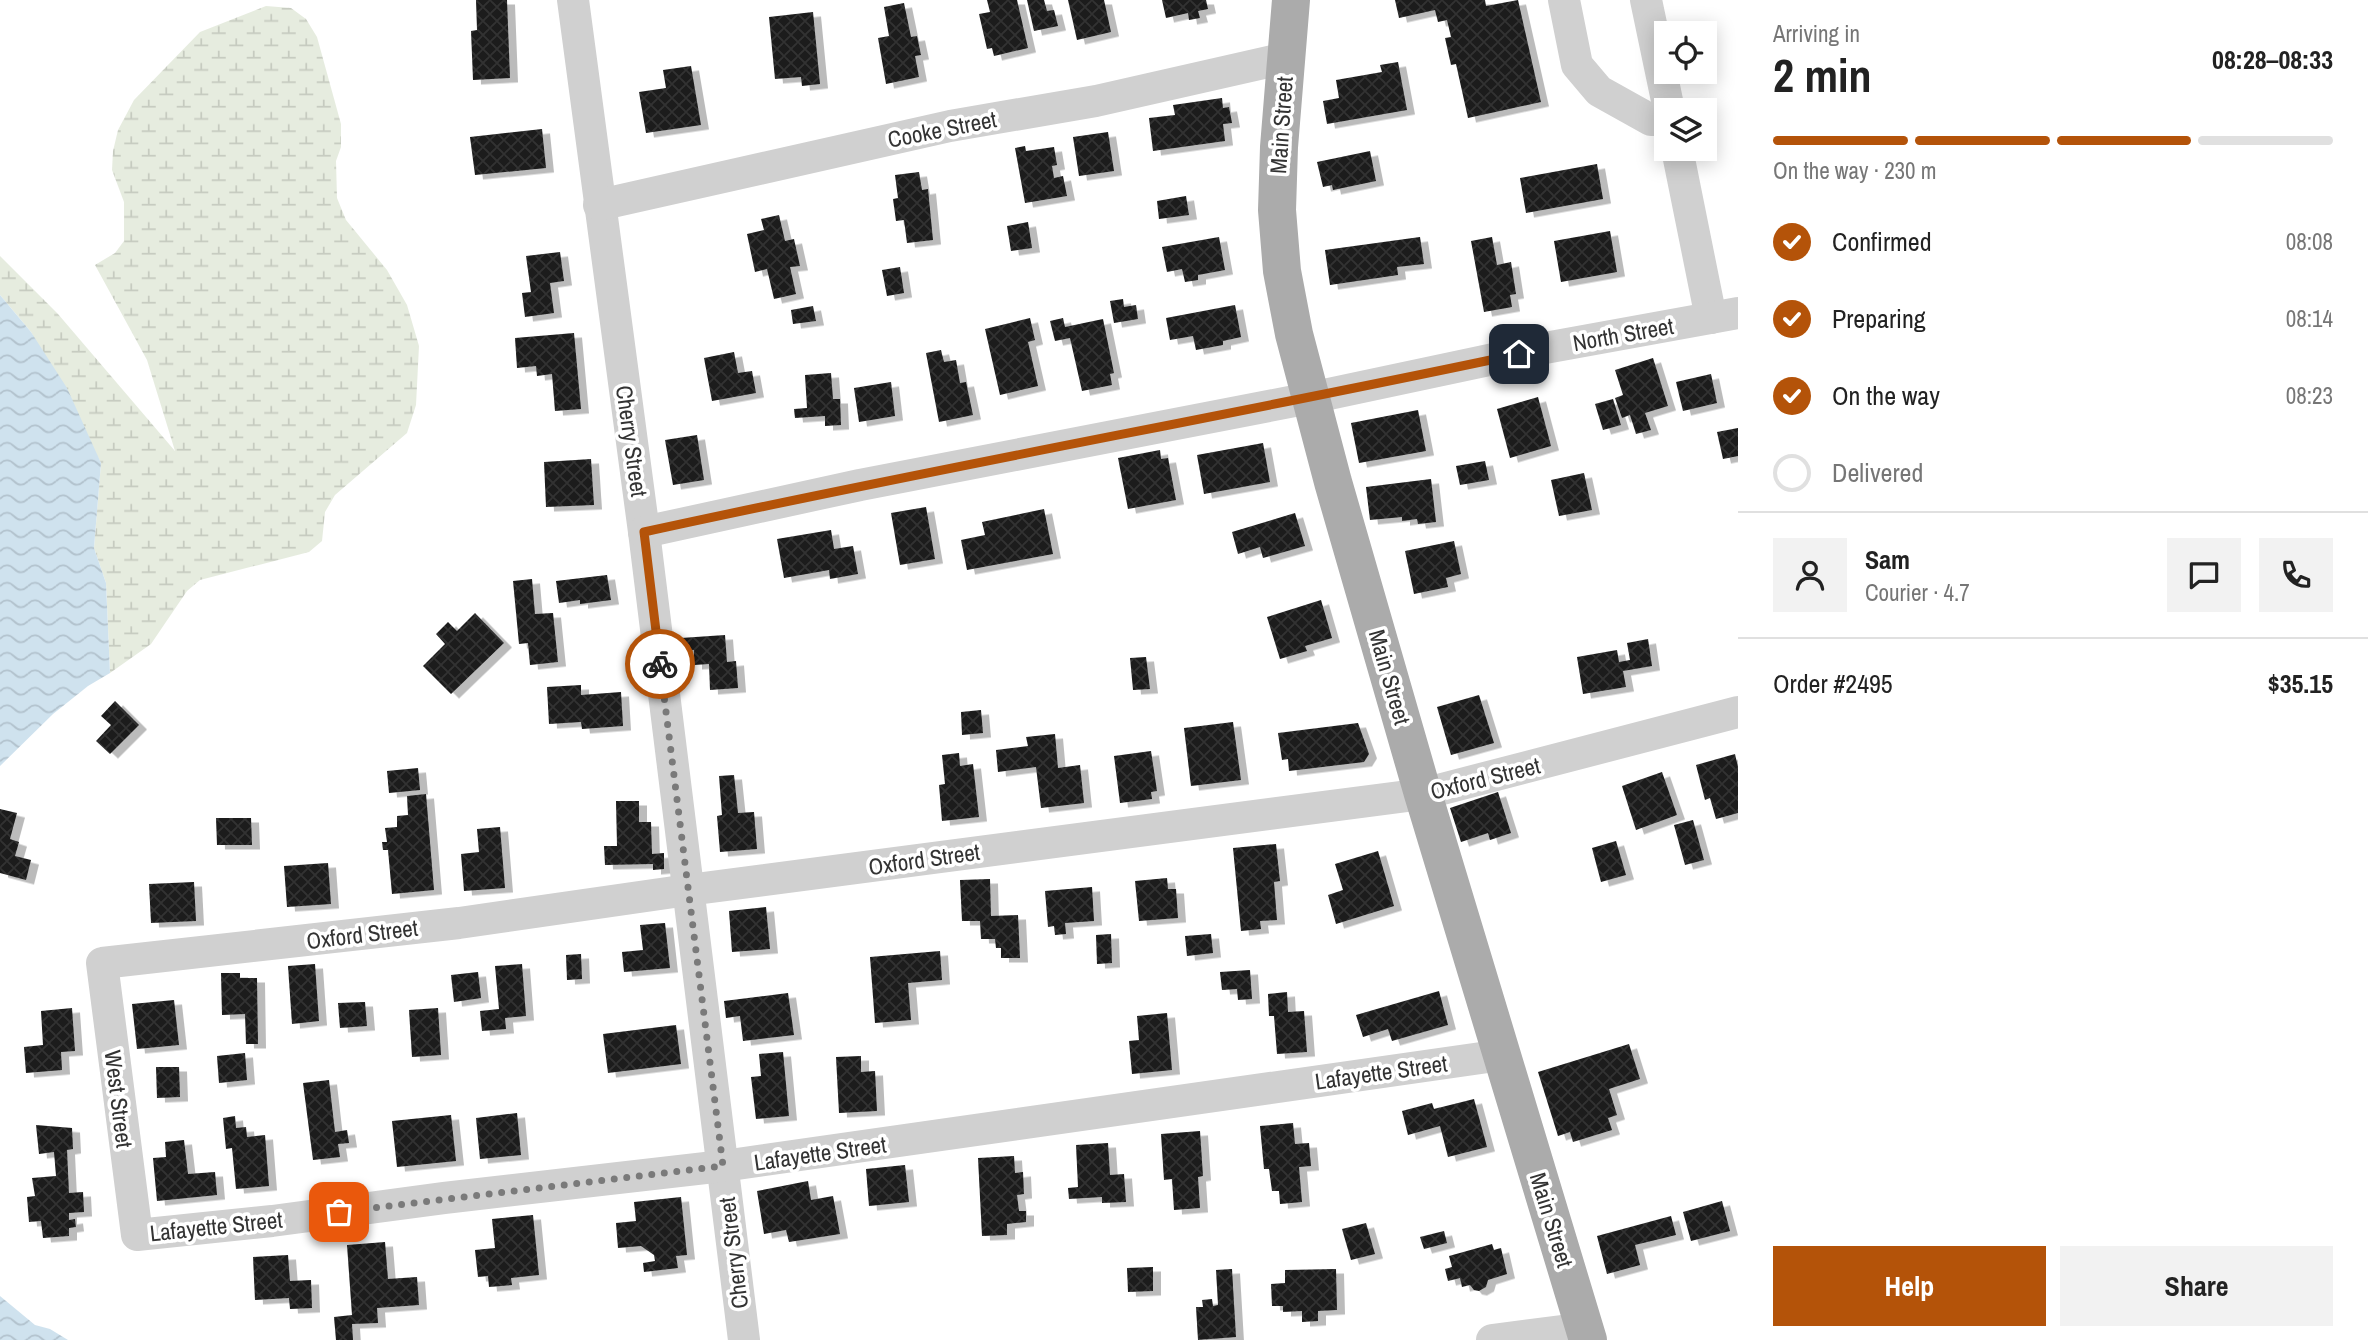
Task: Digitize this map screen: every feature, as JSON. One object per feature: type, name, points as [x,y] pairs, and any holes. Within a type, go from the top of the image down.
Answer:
[{"type":"main road","name":"Main Street","points":[[1292,0],[1277,178],[1279,241],[1287,302],[1310,398],[1423,794],[1586,1334]]},
{"type":"street","name":"Cherry Street","points":[[573,0],[644,532],[744,1340]]},
{"type":"street","points":[[1564,0],[1577,65],[1599,91],[1654,120]]},
{"type":"street","points":[[1646,0],[1666,98]]},
{"type":"street","name":"Cooke Street","points":[[599,205],[950,126],[1096,101],[1286,58]]},
{"type":"street","points":[[1680,161],[1725,316]]},
{"type":"street","name":"North Street","points":[[644,532],[1545,348],[1725,316]]},
{"type":"street","name":"Oxford Street","points":[[102,963],[459,923],[688,890],[1423,794],[1738,712]]},
{"type":"street","name":"West Street","points":[[102,963],[136,1234]]},
{"type":"street","name":"Lafayette Street","points":[[136,1234],[272,1221],[723,1166],[1502,1055]]},
{"type":"street","points":[[1492,1340],[1586,1334]]},
{"type":"green space","points":[[266,6],[291,8],[306,19],[317,37],[341,124],[341,147],[336,161],[337,198],[346,220],[387,270],[407,305],[419,346],[416,405],[407,433],[335,495],[325,512],[322,541],[309,552],[200,580],[187,591],[151,644],[110,673],[106,583],[94,548],[101,463],[31,332],[0,295],[0,256],[58,314],[175,451],[147,360],[95,265],[115,253],[124,241],[124,202],[112,170],[113,151],[118,130],[134,100],[200,32]]},
{"type":"water","points":[[0,295],[31,332],[67,388],[101,463],[94,548],[106,583],[110,673],[88,686],[53,714],[0,766]]},
{"type":"water","points":[[0,1296],[35,1325],[50,1329],[68,1340],[0,1340]]},
{"type":"building","points":[[476,0],[507,0],[510,78],[473,80],[471,31],[477,30]]},
{"type":"building","points":[[987,0],[1017,0],[1028,48],[994,56],[992,48],[987,49],[979,14],[990,12]]},
{"type":"building","points":[[1027,0],[1044,0],[1047,11],[1054,10],[1058,26],[1034,31]]},
{"type":"building","points":[[1068,0],[1104,0],[1111,32],[1077,40]]},
{"type":"building","points":[[1162,0],[1206,0],[1208,9],[1198,11],[1200,18],[1189,20],[1188,13],[1166,18]]},
{"type":"building","points":[[1395,0],[1485,0],[1486,6],[1518,0],[1541,102],[1468,118],[1456,64],[1451,65],[1445,38],[1451,37],[1447,20],[1438,22],[1435,10],[1399,18]]},
{"type":"building","points":[[904,3],[911,37],[917,36],[921,55],[915,56],[919,77],[886,84],[878,38],[889,36],[884,7]]},
{"type":"building","points":[[813,12],[820,84],[802,86],[801,77],[775,79],[769,17]]},
{"type":"building","points":[[1398,62],[1407,110],[1327,124],[1323,101],[1339,98],[1336,80],[1382,72],[1380,65]]},
{"type":"building","points":[[691,66],[701,125],[646,133],[639,92],[666,88],[663,70]]},
{"type":"building","points":[[1222,98],[1223,108],[1229,107],[1232,123],[1223,124],[1225,141],[1153,151],[1149,118],[1175,115],[1173,105]]},
{"type":"building","points":[[542,129],[546,168],[475,175],[470,137]]},
{"type":"building","points":[[1108,132],[1114,171],[1079,176],[1073,137]]},
{"type":"building","points":[[1025,146],[1026,151],[1054,147],[1057,165],[1052,166],[1054,178],[1063,176],[1067,196],[1025,203],[1015,148]]},
{"type":"building","points":[[1370,151],[1376,181],[1333,190],[1332,185],[1323,187],[1317,162]]},
{"type":"building","points":[[1597,164],[1603,199],[1526,213],[1520,178]]},
{"type":"building","points":[[919,172],[922,190],[928,189],[933,240],[907,243],[904,220],[896,221],[893,199],[898,198],[895,175]]},
{"type":"building","points":[[1186,196],[1189,215],[1159,219],[1157,201]]},
{"type":"building","points":[[779,215],[785,241],[794,239],[800,266],[790,267],[796,294],[774,299],[767,269],[755,272],[747,234],[764,230],[761,219]]},
{"type":"building","points":[[1028,222],[1032,248],[1011,251],[1007,226]]},
{"type":"building","points":[[1610,231],[1617,272],[1561,282],[1554,241]]},
{"type":"building","points":[[1219,237],[1225,270],[1198,275],[1198,280],[1185,282],[1182,269],[1167,272],[1162,247]]},
{"type":"building","points":[[1420,237],[1424,264],[1397,267],[1398,275],[1330,285],[1325,250]]},
{"type":"building","points":[[1492,237],[1497,265],[1511,262],[1516,294],[1510,295],[1512,307],[1484,312],[1471,241]]},
{"type":"building","points":[[560,252],[564,281],[550,283],[554,313],[525,317],[522,293],[531,292],[526,256]]},
{"type":"building","points":[[900,267],[904,293],[887,296],[882,270]]},
{"type":"building","points":[[1123,299],[1124,307],[1136,305],[1138,319],[1114,323],[1110,301]]},
{"type":"building","points":[[1235,305],[1241,337],[1223,341],[1223,345],[1196,350],[1193,336],[1170,340],[1166,318]]},
{"type":"building","points":[[813,306],[816,321],[793,324],[791,310]]},
{"type":"building","points":[[1030,318],[1035,340],[1028,342],[1038,386],[1000,395],[985,329]]},
{"type":"building","points":[[1063,318],[1065,327],[1103,319],[1114,373],[1110,374],[1112,385],[1082,391],[1070,338],[1055,341],[1050,321]]},
{"type":"building","points":[[574,333],[581,409],[555,411],[552,374],[537,376],[536,366],[517,368],[515,338]]},
{"type":"building","points":[[941,350],[944,362],[956,360],[960,383],[966,382],[973,415],[939,422],[926,353]]},
{"type":"building","points":[[734,352],[738,373],[752,371],[756,393],[712,401],[704,358]]},
{"type":"building","points":[[1653,358],[1668,406],[1645,413],[1651,430],[1636,434],[1630,415],[1622,418],[1615,398],[1623,395],[1615,370]]},
{"type":"building","points":[[831,373],[833,399],[840,399],[841,425],[825,426],[825,416],[795,418],[794,409],[807,408],[805,375]]},
{"type":"building","points":[[1711,374],[1717,403],[1683,411],[1676,382]]},
{"type":"building","points":[[891,382],[895,416],[859,422],[854,388]]},
{"type":"building","points":[[1538,397],[1551,446],[1510,458],[1497,409]]},
{"type":"building","points":[[1613,399],[1621,425],[1603,430],[1595,404]]},
{"type":"building","points":[[1418,410],[1426,451],[1359,463],[1351,423]]},
{"type":"building","points":[[1738,428],[1738,456],[1723,459],[1717,432]]},
{"type":"building","points":[[697,435],[704,480],[673,485],[665,440]]},
{"type":"building","points":[[1263,443],[1270,482],[1204,494],[1197,455]]},
{"type":"building","points":[[1160,450],[1161,459],[1168,458],[1176,500],[1128,509],[1118,458]]},
{"type":"building","points":[[591,459],[594,505],[546,507],[544,462]]},
{"type":"building","points":[[1485,461],[1489,480],[1460,485],[1456,466]]},
{"type":"building","points":[[1584,473],[1592,510],[1559,516],[1551,480]]},
{"type":"building","points":[[1431,479],[1436,522],[1418,524],[1417,519],[1402,521],[1402,517],[1370,520],[1366,487]]},
{"type":"building","points":[[926,507],[935,559],[900,565],[891,513]]},
{"type":"building","points":[[1044,509],[1053,554],[967,570],[961,540],[985,535],[982,522]]},
{"type":"building","points":[[1295,513],[1305,546],[1263,558],[1260,547],[1238,554],[1232,532]]},
{"type":"building","points":[[831,530],[834,549],[853,546],[858,574],[830,579],[829,570],[784,578],[777,539]]},
{"type":"building","points":[[1454,541],[1461,574],[1446,578],[1448,587],[1414,594],[1405,551]]},
{"type":"building","points":[[607,575],[611,600],[580,604],[580,600],[559,603],[556,581]]},
{"type":"building","points":[[532,579],[535,614],[553,613],[558,662],[530,665],[528,643],[519,644],[513,581]]},
{"type":"building","points":[[1321,600],[1332,638],[1305,646],[1307,651],[1280,659],[1267,617]]},
{"type":"building","points":[[475,613],[504,643],[451,694],[423,666],[445,644],[436,634],[448,622],[457,631]]},
{"type":"building","points":[[725,635],[727,662],[736,661],[738,688],[710,690],[709,664],[694,665],[694,650],[682,651],[681,638]]},
{"type":"building","points":[[1648,639],[1652,666],[1623,671],[1626,687],[1583,694],[1577,657],[1617,650],[1619,662],[1630,660],[1627,643]]},
{"type":"building","points":[[1146,657],[1150,689],[1133,690],[1130,658]]},
{"type":"building","points":[[581,685],[581,695],[621,692],[623,726],[582,729],[581,722],[549,724],[547,687]]},
{"type":"building","points":[[1479,695],[1494,743],[1451,755],[1437,707]]},
{"type":"building","points":[[115,701],[139,725],[110,754],[96,741],[111,725],[101,716]]},
{"type":"building","points":[[981,710],[983,733],[962,735],[961,712]]},
{"type":"building","points":[[1233,722],[1241,780],[1191,786],[1184,728]]},
{"type":"building","points":[[1358,723],[1369,754],[1364,762],[1289,771],[1288,759],[1282,760],[1278,733]]},
{"type":"building","points":[[1055,734],[1058,768],[1080,765],[1084,803],[1041,808],[1036,767],[998,772],[996,750],[1028,746],[1026,737]]},
{"type":"building","points":[[1151,751],[1157,791],[1151,792],[1152,799],[1120,803],[1114,756]]},
{"type":"building","points":[[959,753],[960,766],[973,764],[979,817],[942,821],[939,785],[945,784],[942,755]]},
{"type":"building","points":[[1735,754],[1738,767],[1738,813],[1716,819],[1710,798],[1705,800],[1696,765]]},
{"type":"building","points":[[418,768],[420,790],[389,793],[387,771]]},
{"type":"building","points":[[1662,772],[1677,815],[1636,830],[1622,786]]},
{"type":"building","points":[[734,775],[738,813],[754,812],[757,849],[720,852],[717,816],[722,815],[719,776]]},
{"type":"building","points":[[1498,792],[1511,833],[1490,840],[1488,833],[1461,842],[1450,808]]},
{"type":"building","points":[[426,794],[434,890],[392,894],[388,850],[383,850],[382,842],[387,842],[385,828],[397,827],[397,816],[408,815],[407,796]]},
{"type":"building","points":[[616,801],[639,801],[639,822],[651,822],[652,854],[664,853],[664,869],[653,870],[653,864],[605,865],[604,846],[617,846]]},
{"type":"building","points":[[0,809],[17,813],[10,839],[19,842],[15,856],[31,860],[26,880],[0,873]]},
{"type":"building","points":[[216,818],[251,818],[252,845],[217,845]]},
{"type":"building","points":[[1693,820],[1704,860],[1685,865],[1674,825]]},
{"type":"building","points":[[500,827],[505,888],[464,891],[461,854],[479,852],[477,829]]},
{"type":"building","points":[[1616,841],[1626,875],[1601,882],[1592,848]]},
{"type":"building","points":[[1276,844],[1280,881],[1274,882],[1277,920],[1260,921],[1261,929],[1241,931],[1233,848]]},
{"type":"building","points":[[1378,851],[1394,906],[1336,924],[1328,895],[1343,890],[1335,864]]},
{"type":"building","points":[[328,863],[331,904],[287,907],[284,866]]},
{"type":"building","points":[[1167,878],[1168,889],[1176,889],[1178,918],[1139,921],[1135,881]]},
{"type":"building","points":[[990,879],[991,916],[1018,915],[1020,958],[1001,958],[1001,948],[996,948],[995,939],[981,939],[980,921],[962,921],[960,880]]},
{"type":"building","points":[[194,882],[196,921],[151,923],[149,884]]},
{"type":"building","points":[[1092,887],[1094,921],[1065,923],[1066,934],[1055,935],[1054,926],[1048,927],[1045,891]]},
{"type":"building","points":[[766,907],[770,949],[732,952],[729,911]]},
{"type":"building","points":[[665,923],[670,968],[624,972],[622,952],[643,950],[640,925]]},
{"type":"building","points":[[1111,934],[1112,963],[1097,964],[1096,935]]},
{"type":"building","points":[[1211,934],[1213,953],[1187,956],[1185,936]]},
{"type":"building","points":[[940,951],[942,980],[908,983],[911,1020],[875,1023],[870,957]]},
{"type":"building","points":[[581,954],[582,979],[567,980],[566,955]]},
{"type":"building","points":[[315,964],[319,1021],[292,1024],[288,966]]},
{"type":"building","points":[[522,964],[526,1016],[505,1018],[506,1029],[482,1031],[480,1011],[499,1009],[495,966]]},
{"type":"building","points":[[1250,970],[1252,999],[1238,1000],[1237,989],[1222,990],[1220,972]]},
{"type":"building","points":[[478,972],[481,998],[454,1002],[451,975]]},
{"type":"building","points":[[221,973],[240,973],[240,978],[257,978],[258,1044],[246,1044],[245,1014],[222,1015]]},
{"type":"building","points":[[1439,991],[1448,1025],[1392,1041],[1388,1029],[1363,1037],[1356,1015]]},
{"type":"building","points":[[1287,992],[1288,1012],[1304,1011],[1307,1052],[1277,1054],[1274,1016],[1269,1016],[1268,994]]},
{"type":"building","points":[[788,993],[794,1035],[743,1041],[740,1016],[726,1018],[724,1001]]},
{"type":"building","points":[[174,1000],[179,1045],[137,1049],[132,1004]]},
{"type":"building","points":[[365,1002],[367,1026],[340,1028],[338,1003]]},
{"type":"building","points":[[72,1008],[75,1051],[61,1052],[62,1070],[26,1073],[24,1047],[43,1045],[41,1011]]},
{"type":"building","points":[[438,1008],[441,1055],[412,1057],[409,1010]]},
{"type":"building","points":[[1167,1013],[1172,1070],[1132,1074],[1129,1041],[1139,1040],[1137,1016]]},
{"type":"building","points":[[676,1025],[681,1064],[608,1073],[603,1034]]},
{"type":"building","points":[[1629,1044],[1640,1079],[1609,1089],[1617,1115],[1608,1118],[1612,1130],[1573,1142],[1570,1132],[1558,1136],[1538,1072]]},
{"type":"building","points":[[783,1052],[789,1116],[756,1119],[751,1077],[761,1076],[759,1054]]},
{"type":"building","points":[[245,1053],[247,1080],[219,1083],[217,1056]]},
{"type":"building","points":[[861,1056],[861,1072],[875,1071],[877,1111],[839,1113],[836,1057]]},
{"type":"building","points":[[156,1067],[179,1067],[180,1097],[157,1098]]},
{"type":"building","points":[[329,1080],[335,1132],[347,1130],[349,1143],[338,1144],[340,1157],[313,1160],[303,1083]]},
{"type":"building","points":[[1474,1099],[1487,1147],[1448,1157],[1440,1126],[1408,1135],[1402,1111],[1432,1103],[1434,1109]]},
{"type":"building","points":[[517,1113],[521,1155],[480,1159],[476,1118]]},
{"type":"building","points":[[451,1115],[456,1161],[397,1167],[392,1121]]},
{"type":"building","points":[[235,1116],[236,1128],[246,1127],[247,1137],[265,1135],[269,1186],[236,1189],[232,1148],[226,1149],[223,1118]]},
{"type":"building","points":[[1293,1123],[1295,1144],[1309,1143],[1311,1166],[1299,1167],[1302,1202],[1280,1204],[1279,1191],[1272,1191],[1269,1169],[1264,1169],[1260,1126]]},
{"type":"building","points":[[36,1125],[72,1128],[73,1149],[67,1150],[69,1193],[83,1192],[84,1212],[69,1213],[69,1220],[75,1219],[76,1227],[69,1228],[69,1236],[43,1238],[41,1221],[29,1222],[27,1197],[35,1196],[32,1178],[56,1176],[54,1152],[39,1154]]},
{"type":"building","points":[[1200,1131],[1203,1176],[1198,1177],[1200,1208],[1174,1210],[1172,1179],[1164,1180],[1161,1134]]},
{"type":"building","points":[[184,1140],[188,1174],[215,1172],[217,1195],[157,1201],[153,1158],[166,1157],[165,1142]]},
{"type":"building","points":[[1108,1143],[1110,1175],[1124,1174],[1126,1202],[1102,1203],[1102,1197],[1069,1199],[1068,1188],[1078,1187],[1076,1145]]},
{"type":"building","points":[[1014,1156],[1015,1173],[1023,1172],[1024,1194],[1017,1195],[1019,1211],[1026,1211],[1026,1222],[1007,1224],[1007,1235],[982,1236],[978,1158]]},
{"type":"building","points":[[905,1165],[909,1202],[869,1206],[866,1169]]},
{"type":"building","points":[[808,1181],[811,1200],[833,1196],[840,1234],[789,1242],[786,1230],[764,1234],[757,1191]]},
{"type":"building","points":[[681,1197],[687,1255],[676,1256],[678,1268],[644,1272],[643,1263],[655,1261],[654,1255],[641,1246],[618,1248],[616,1223],[636,1221],[634,1202]]},
{"type":"building","points":[[1722,1201],[1730,1231],[1691,1241],[1683,1212]]},
{"type":"building","points":[[533,1215],[539,1275],[511,1278],[512,1285],[489,1287],[488,1276],[478,1277],[475,1250],[495,1248],[492,1219]]},
{"type":"building","points":[[1671,1216],[1676,1235],[1635,1245],[1640,1265],[1607,1274],[1597,1236]]},
{"type":"building","points":[[1366,1223],[1375,1254],[1351,1260],[1342,1229]]},
{"type":"building","points":[[1444,1231],[1447,1243],[1424,1249],[1420,1237]]},
{"type":"building","points":[[385,1242],[388,1279],[417,1277],[419,1305],[377,1308],[378,1323],[352,1324],[353,1340],[336,1340],[334,1317],[352,1315],[347,1245]]},
{"type":"building","points":[[1492,1244],[1494,1250],[1501,1248],[1507,1274],[1488,1280],[1486,1287],[1479,1291],[1470,1285],[1462,1287],[1460,1278],[1448,1281],[1445,1269],[1452,1267],[1449,1256]]},
{"type":"building","points":[[288,1255],[290,1281],[311,1280],[312,1308],[290,1309],[289,1298],[255,1300],[253,1257]]},
{"type":"building","points":[[1153,1267],[1153,1291],[1128,1292],[1127,1268]]},
{"type":"building","points":[[1232,1269],[1236,1337],[1198,1340],[1196,1307],[1203,1307],[1202,1300],[1212,1299],[1213,1306],[1218,1305],[1216,1270]]},
{"type":"building","points":[[1336,1269],[1337,1310],[1318,1311],[1318,1321],[1302,1322],[1302,1311],[1283,1312],[1283,1306],[1272,1306],[1271,1284],[1285,1283],[1285,1270]]},
{"type":"way so far","points":[[339,1212],[723,1166],[660,664]]},
{"type":"route","points":[[660,664],[644,532],[860,485],[1310,398],[1519,354]]}]
